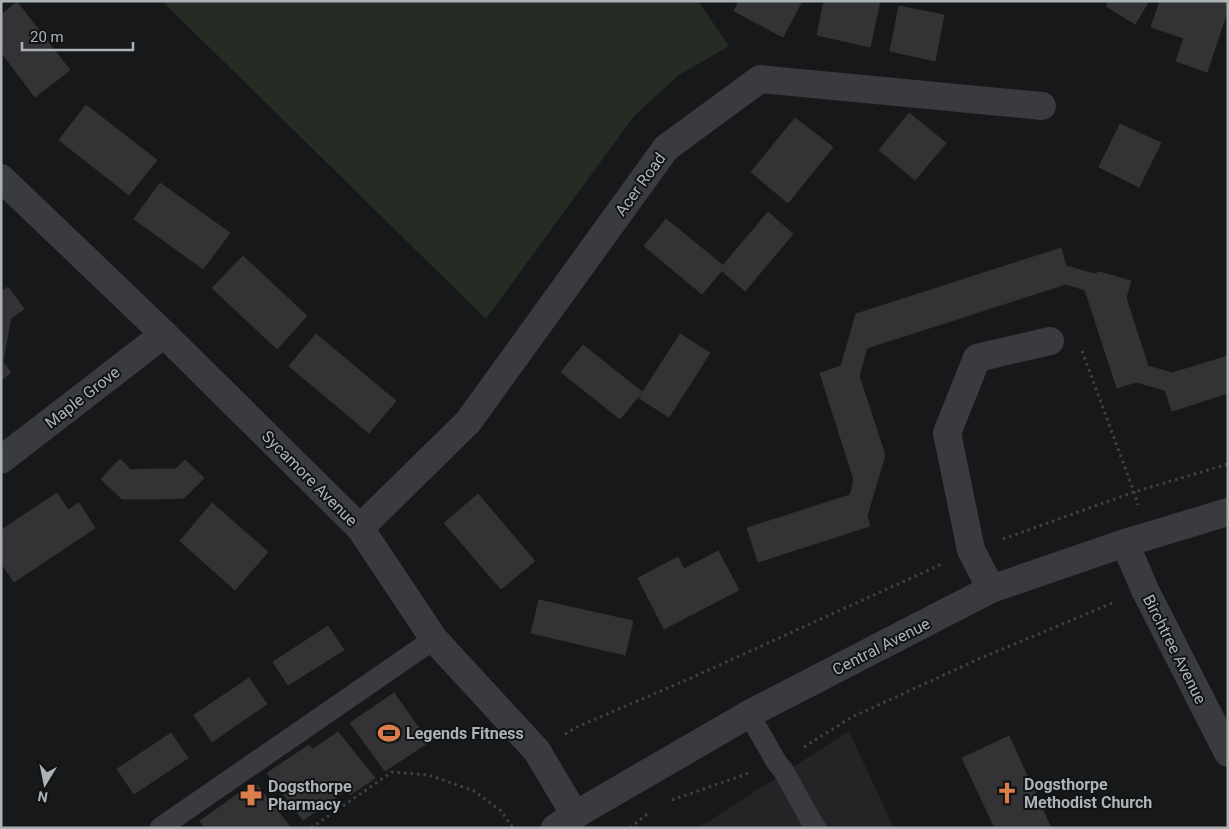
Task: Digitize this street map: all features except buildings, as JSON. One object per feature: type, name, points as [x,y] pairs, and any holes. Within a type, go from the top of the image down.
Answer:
[{"type":"street","name":"Acer Road","points":[[360,528],[468,422],[666,148],[760,78],[1042,106]]},
{"type":"street","name":"Sycamore Avenue","points":[[1,178],[164,334],[360,528],[434,639],[537,751],[565,821]]},
{"type":"street","name":"Maple Grove","points":[[1,460],[164,334]]},
{"type":"street","points":[[991,589],[971,550],[947,433],[977,358],[1050,340]]},
{"type":"street","name":"Central Avenue","points":[[565,821],[750,714],[991,589],[1136,540],[1228,512]]},
{"type":"street","name":"Birchtree Avenue","points":[[1136,540],[1145,590],[1228,753]]},
{"type":"lane","points":[[160,828],[434,639]]},
{"type":"lane","points":[[750,714],[816,828]]},
{"type":"path","points":[[1050,340],[1077,338],[1134,492],[1136,540]]},
{"type":"path","points":[[537,751],[577,727],[896,586],[971,550],[1134,492],[1228,464]]},
{"type":"path","points":[[670,800],[777,763],[852,717],[981,658],[1145,590]]},
{"type":"path","points":[[311,828],[392,772],[428,774],[474,791],[501,811],[513,828]]},
{"type":"path","points":[[630,828],[654,810]]},
{"type":"shaded area","points":[[162,1],[698,1],[729,46],[679,75],[634,116],[486,319]]},
{"type":"shaded area","points":[[849,731],[894,828],[698,828]]},
{"type":"place","name":"Legends Fitness","points":[[389,733]]},
{"type":"place","name":"Dogsthorpe Methodist Church","points":[[1007,793]]},
{"type":"place","name":"Dogsthorpe Pharmacy","points":[[251,795]]}]
